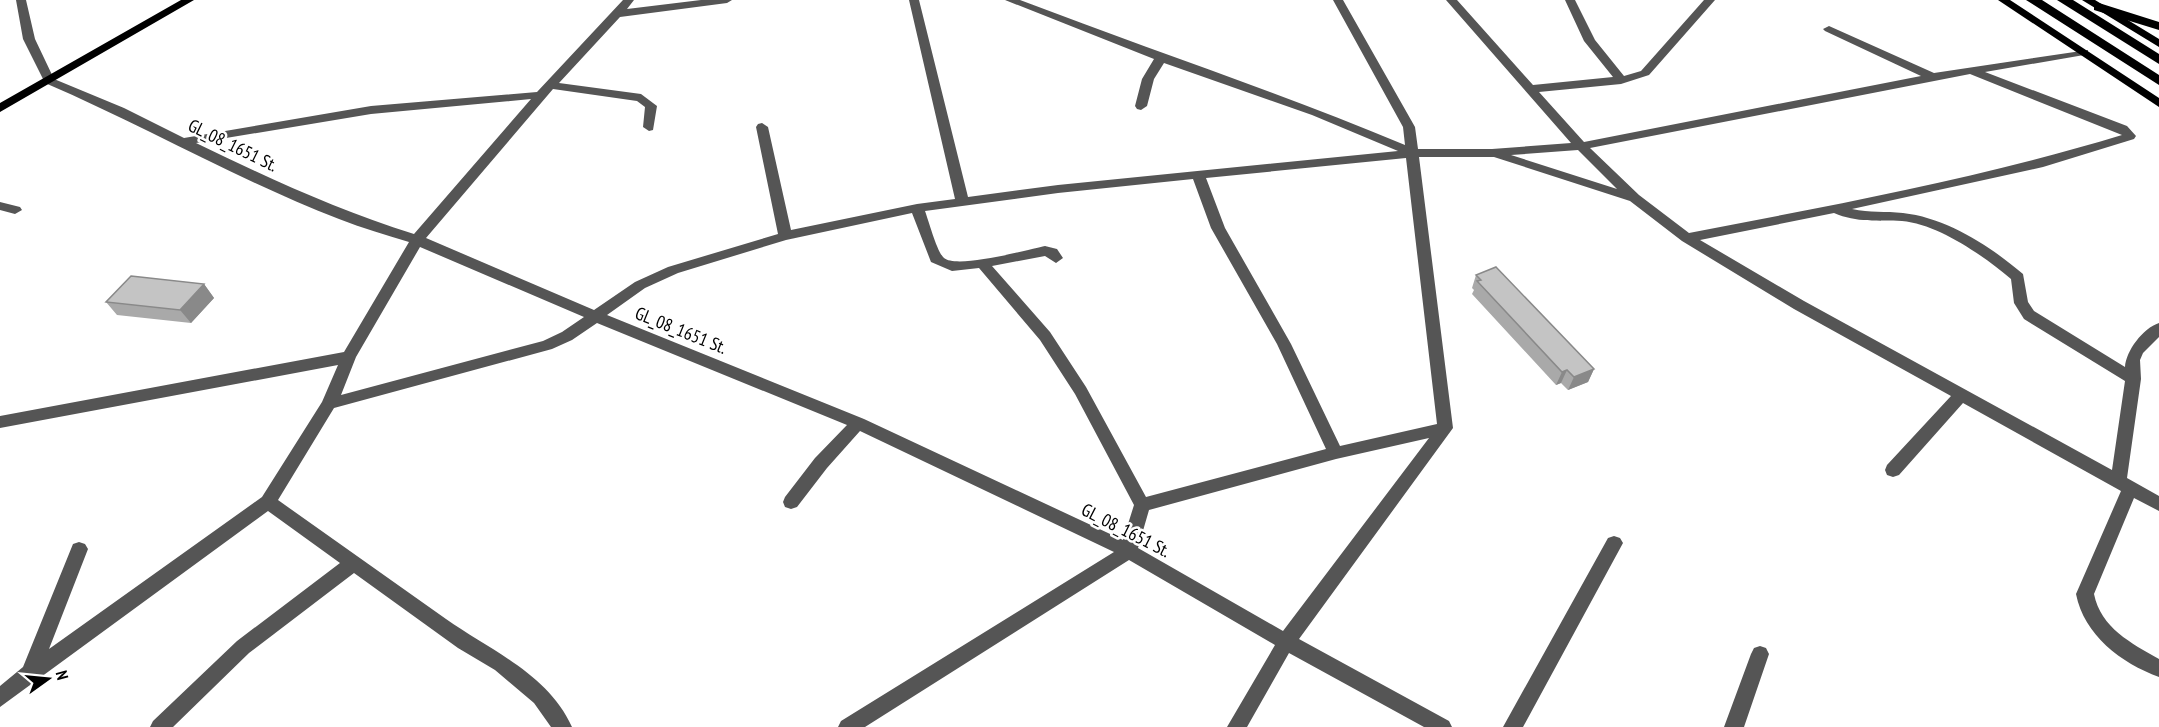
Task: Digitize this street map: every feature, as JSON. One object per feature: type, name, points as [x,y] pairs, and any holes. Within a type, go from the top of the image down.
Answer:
[{"type":"highway","points":[[2033,0],[2159,81]]},
{"type":"highway","points":[[2064,0],[2159,60]]},
{"type":"highway","points":[[2093,3],[2159,26]]},
{"type":"main road","points":[[0,108],[189,0]]},
{"type":"main road","points":[[2003,0],[2159,103]]},
{"type":"main road","points":[[2093,3],[2159,44]]},
{"type":"street","points":[[21,0],[29,39],[50,81]]},
{"type":"street","points":[[0,698],[30,673],[268,502],[329,404],[349,357],[417,240],[546,90],[629,0]]},
{"type":"street","points":[[614,14],[727,0]]},
{"type":"street","points":[[914,0],[962,200]]},
{"type":"street","points":[[1010,0],[1161,58],[1316,112],[1414,153]]},
{"type":"street","points":[[1237,727],[1286,642],[1445,428],[1422,242],[1414,153],[1409,127],[1338,0]]},
{"type":"street","points":[[1451,0],[1581,146],[1634,198],[1687,238],[1799,305],[1962,393],[2159,504]]},
{"type":"street","points":[[1570,0],[1590,41],[1621,80]]},
{"type":"street","points":[[1529,89],[1637,77],[1653,67],[1710,0]]},
{"type":"street","points":[[1829,29],[1933,77]]},
{"type":"street","points":[[329,404],[547,345],[567,336],[597,317],[640,285],[673,270],[785,236],[917,208],[962,200],[1414,153],[1492,153],[1581,146],[1933,77],[2084,52]]},
{"type":"street","points":[[1141,106],[1148,79],[1161,58]]},
{"type":"street","points":[[1687,238],[1834,209],[2043,163],[2130,136],[2123,129],[1972,71]]},
{"type":"street","name":"GL_08_1651 St.","points":[[50,81],[286,192],[346,217],[417,240],[597,317],[858,423],[1129,551],[1286,642],[1442,727]]},
{"type":"street","points":[[182,142],[371,110],[546,90],[641,99],[651,106],[649,127]]},
{"type":"street","points":[[762,127],[785,236]]},
{"type":"street","points":[[1492,153],[1634,198]]},
{"type":"street","points":[[1198,175],[1218,228],[1284,344],[1336,453]]},
{"type":"street","points":[[0,206],[15,210]]},
{"type":"street","points":[[917,208],[936,259],[942,265],[982,263],[1045,251],[1052,252],[1056,258]]},
{"type":"street","points":[[1834,209],[1873,218],[1916,219],[1965,240],[1993,256],[2018,277],[2021,303],[2029,315],[2133,379]]},
{"type":"street","points":[[848,727],[1129,551],[1142,505],[1081,391],[1045,336],[982,263]]},
{"type":"street","points":[[2159,328],[2137,350],[2133,360],[2124,485],[2085,594],[2086,610],[2097,627],[2124,649],[2159,669]]},
{"type":"street","points":[[0,422],[349,357]]},
{"type":"street","points":[[1893,470],[1962,393]]},
{"type":"street","points":[[791,502],[821,463],[858,423]]},
{"type":"street","points":[[1142,505],[1336,453],[1445,428]]},
{"type":"street","points":[[268,502],[464,642],[502,664],[541,697],[562,727]]},
{"type":"street","points":[[1513,727],[1614,543]]},
{"type":"street","points":[[30,673],[79,549]]},
{"type":"street","points":[[160,727],[243,647],[354,563]]},
{"type":"street","points":[[1734,727],[1760,654]]},
{"type":"building","points":[[1496,267],[1594,369],[1574,377],[1567,370],[1562,372],[1477,281],[1481,280],[1476,275]]},
{"type":"building","points":[[131,276],[204,284],[180,310],[106,302]]}]
